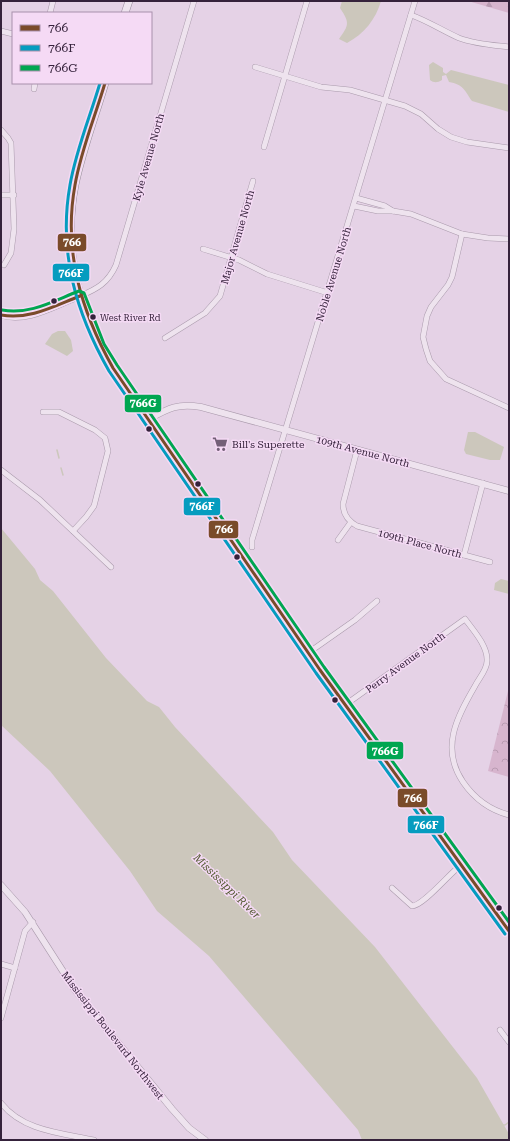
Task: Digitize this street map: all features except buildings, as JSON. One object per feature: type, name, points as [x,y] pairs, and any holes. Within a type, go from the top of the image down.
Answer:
[{"type":"main road","points":[[125,12],[129,1]]},
{"type":"main road","points":[[105,84],[79,172],[74,197],[71,226],[71,257],[80,296],[107,358],[308,653],[461,865],[508,926]]},
{"type":"street","points":[[50,12],[53,1]]},
{"type":"street","name":"Kyle Avenue North","points":[[80,296],[101,286],[107,281],[116,265],[194,1]]},
{"type":"street","points":[[264,147],[307,1]]},
{"type":"street","name":"Noble Avenue North","points":[[252,547],[415,1]]},
{"type":"street","points":[[411,15],[428,21],[459,38],[480,44],[509,47]]},
{"type":"street","points":[[1,31],[12,34]]},
{"type":"street","points":[[255,67],[321,87],[350,90],[385,100],[413,110],[438,129],[455,139],[509,148]]},
{"type":"street","points":[[34,89],[35,84]]},
{"type":"street","points":[[1,130],[11,143],[14,195],[13,239],[11,253],[4,265]]},
{"type":"street","name":"Major Avenue North","points":[[165,338],[205,313],[220,296],[254,181]]},
{"type":"street","points":[[1,195],[14,195]]},
{"type":"street","points":[[356,198],[386,206],[393,211]]},
{"type":"street","points":[[354,206],[378,211],[393,211],[411,214],[462,234],[488,238],[509,239]]},
{"type":"street","points":[[462,234],[452,277],[427,316],[423,338],[430,361],[437,372],[446,379],[509,408]]},
{"type":"street","points":[[203,249],[232,258],[267,274],[328,292]]},
{"type":"street","points":[[1,315],[25,317],[80,296]]},
{"type":"street","name":"109th Avenue North","points":[[149,419],[171,407],[190,405],[509,491]]},
{"type":"street","points":[[43,412],[59,412],[82,422],[105,438],[108,444],[108,451],[94,506],[73,532]]},
{"type":"street","points":[[338,540],[352,522],[346,516],[343,504],[357,450]]},
{"type":"street","points":[[1,470],[40,500],[111,567]]},
{"type":"street","points":[[464,555],[483,484]]},
{"type":"street","name":"109th Place North","points":[[352,522],[357,526],[490,562]]},
{"type":"street","points":[[308,653],[355,620],[376,600]]},
{"type":"street","name":"Perry Avenue North","points":[[345,705],[465,619],[482,645],[487,660],[485,669],[460,715],[454,731],[451,741],[452,761],[462,779],[476,797],[493,809],[509,815]]},
{"type":"street","points":[[392,888],[412,906],[415,906],[428,897],[443,880],[461,865]]},
{"type":"street","name":"Mississippi Boulevard Northwest","points":[[1,886],[16,900],[33,922],[75,990],[172,1109],[185,1124],[205,1140]]},
{"type":"street","points":[[1,1018],[25,931],[33,922]]},
{"type":"street","points":[[1,964],[14,968]]},
{"type":"street","points":[[500,1030],[509,1042]]},
{"type":"street","points":[[1,1103],[12,1116],[30,1125],[94,1140]]},
{"type":"green space","points":[[468,1],[509,1],[509,13]]},
{"type":"green space","points":[[509,687],[509,777],[488,771]]},
{"type":"water","points":[[342,1],[381,1],[373,20],[364,31],[347,43],[339,39],[347,24],[347,21],[340,8]]},
{"type":"water","points":[[433,62],[443,68],[443,72],[446,74],[451,70],[509,85],[509,112],[472,101],[461,86],[449,82],[446,75],[442,76],[442,80],[439,82],[431,81],[429,65]]},
{"type":"water","points":[[58,331],[65,331],[71,340],[73,351],[67,356],[45,344],[52,334]]},
{"type":"water","points":[[468,432],[475,432],[504,447],[500,460],[490,460],[466,454],[464,450]]},
{"type":"water","name":"Mississippi River","points":[[1,528],[35,569],[40,580],[53,591],[106,658],[147,701],[159,707],[175,727],[273,832],[292,860],[375,947],[477,1078],[509,1134],[509,1140],[362,1140],[358,1130],[209,956],[157,911],[130,871],[50,771],[1,725]]},
{"type":"water","points":[[501,579],[509,581],[509,594],[494,590],[495,583]]},
{"type":"waterway","points":[[57,450],[59,458]]},
{"type":"waterway","points":[[61,468],[63,475]]},
{"type":"waterway","points":[[502,1125],[509,1122]]},
{"type":"transit line","name":"766F","points":[[100,84],[79,146],[70,185],[66,234],[68,258],[79,304],[97,349],[109,371],[316,673],[505,934]]},
{"type":"transit line","name":"766","points":[[105,84],[84,146],[75,185],[71,233],[73,257],[84,302],[92,325],[102,346],[113,368],[320,670],[509,931]]},
{"type":"transit line","name":"766G","points":[[2,310],[22,311],[32,309],[79,291],[84,293],[104,344],[117,365],[324,667],[509,922]]},
{"type":"transit line","name":"766","points":[[1,315],[22,316],[32,314],[80,296]]},
{"type":"place","name":"West River Rd","points":[[93,317]]},
{"type":"place","name":"Bill's Superette","points":[[220,444]]}]
